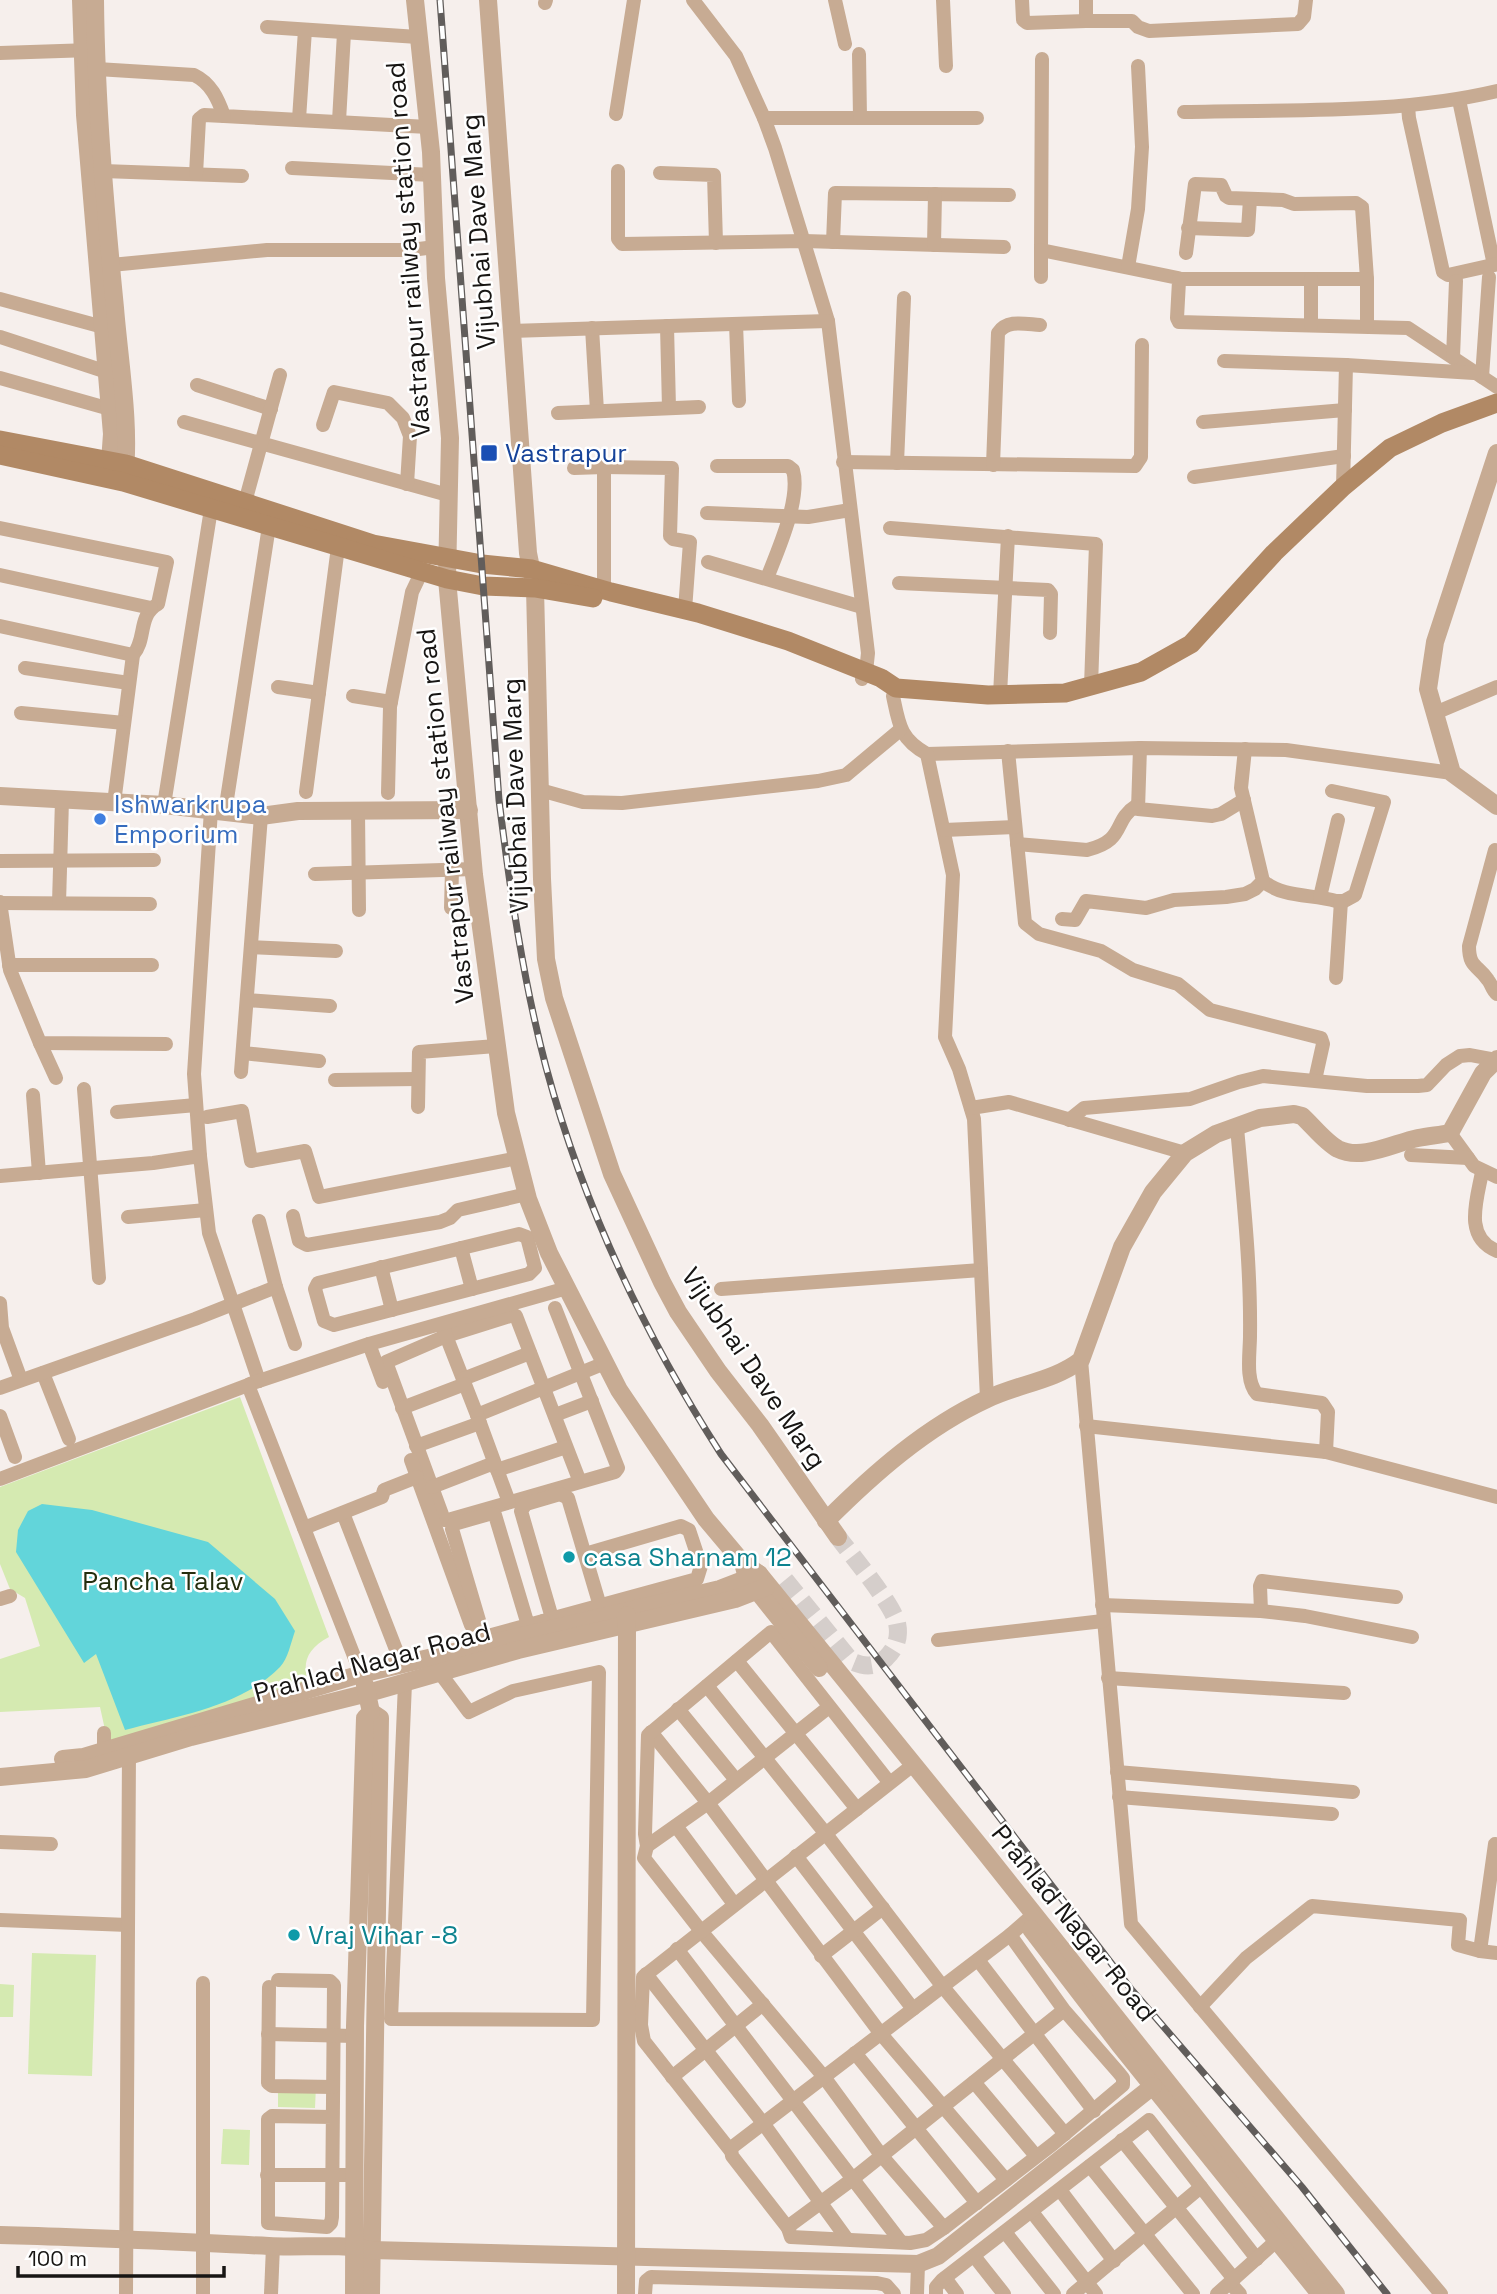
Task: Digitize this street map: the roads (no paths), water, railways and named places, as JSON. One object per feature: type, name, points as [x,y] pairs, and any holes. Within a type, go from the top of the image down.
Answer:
[{"type":"main road","points":[[0,440],[245,502],[373,544],[447,557],[696,622],[785,649],[896,688],[1000,695],[1065,693],[1141,672],[1191,644],[1274,553],[1343,487],[1390,448],[1442,423],[1497,403]]},
{"type":"main road","points":[[0,455],[117,471],[211,509],[447,579],[483,586],[533,578],[604,590],[685,610],[788,641],[864,676],[893,696],[988,704],[1066,701],[1144,681],[1197,651],[1280,559],[1395,455],[1445,431],[1497,415]]},
{"type":"street","points":[[81,0],[89,50],[97,69],[123,403],[117,471]]},
{"type":"street","points":[[95,0],[85,115],[117,471]]},
{"type":"street","name":"Vastrapur railway station road","points":[[415,0],[432,175],[450,439],[447,579],[474,869],[506,1113],[527,1194],[549,1253],[619,1390],[706,1519],[761,1579]]},
{"type":"street","name":"Vijubhai Dave Marg","points":[[488,0],[510,331],[528,553],[533,578],[547,959],[554,998],[612,1174],[678,1312],[826,1521]]},
{"type":"street","points":[[616,114],[634,0]]},
{"type":"street","points":[[693,0],[736,56],[764,118],[828,321],[868,653],[864,676]]},
{"type":"street","points":[[835,0],[845,44]]},
{"type":"street","points":[[943,0],[946,66]]},
{"type":"street","points":[[1022,0],[1025,22],[1132,21],[1138,27],[1149,31],[1298,24],[1304,18],[1306,0]]},
{"type":"street","points":[[1086,0],[1086,21]]},
{"type":"street","points":[[267,27],[418,37]]},
{"type":"street","points":[[299,119],[305,30]]},
{"type":"street","points":[[339,121],[344,33]]},
{"type":"street","points":[[0,53],[89,50]]},
{"type":"street","points":[[859,54],[860,118]]},
{"type":"street","points":[[1041,277],[1042,59]]},
{"type":"street","points":[[1128,267],[1138,209],[1142,147],[1138,66]]},
{"type":"street","points":[[97,69],[194,75],[206,83],[224,116]]},
{"type":"street","points":[[1184,112],[1408,106],[1459,100],[1497,91]]},
{"type":"street","points":[[1459,100],[1493,269],[1479,375]]},
{"type":"street","points":[[1408,106],[1443,272],[1448,275],[1493,269]]},
{"type":"street","points":[[196,174],[199,119],[204,115],[428,127]]},
{"type":"street","points":[[764,118],[977,118]]},
{"type":"street","points":[[292,168],[432,175]]},
{"type":"street","points":[[103,171],[242,176]]},
{"type":"street","points":[[618,171],[620,243],[628,245],[804,241],[1004,247]]},
{"type":"street","points":[[660,173],[715,175],[716,243]]},
{"type":"street","points":[[1186,253],[1195,184],[1221,185],[1229,198],[1294,204],[1359,204],[1362,208],[1367,279],[1367,326]]},
{"type":"street","points":[[833,242],[835,193],[1009,195]]},
{"type":"street","points":[[934,245],[935,194]]},
{"type":"street","points":[[1188,229],[1248,230],[1250,199]]},
{"type":"street","points":[[111,265],[267,250],[411,250],[435,247]]},
{"type":"street","points":[[1041,250],[1179,279],[1367,279]]},
{"type":"street","points":[[1179,279],[1179,322],[1408,328],[1497,387]]},
{"type":"street","points":[[1311,279],[1311,325]]},
{"type":"street","points":[[1452,357],[1456,281]]},
{"type":"street","points":[[897,463],[904,298]]},
{"type":"street","points":[[0,299],[103,327]]},
{"type":"street","points":[[510,331],[828,321]]},
{"type":"street","points":[[993,465],[998,333],[1003,326],[1010,323],[1040,324]]},
{"type":"street","points":[[736,324],[739,401]]},
{"type":"street","points":[[667,326],[669,408]]},
{"type":"street","points":[[593,328],[597,411]]},
{"type":"street","points":[[0,337],[107,372]]},
{"type":"street","points":[[843,462],[1135,466],[1141,457],[1142,345]]},
{"type":"street","points":[[1224,361],[1346,365],[1479,375]]},
{"type":"street","points":[[1343,487],[1346,365]]},
{"type":"street","points":[[245,502],[280,375]]},
{"type":"street","points":[[0,378],[110,410]]},
{"type":"street","points":[[197,385],[271,408]]},
{"type":"street","points":[[323,425],[334,392],[388,403],[396,409],[410,436],[407,484]]},
{"type":"street","points":[[558,413],[699,407]]},
{"type":"street","points":[[1203,422],[1345,410]]},
{"type":"street","points":[[184,422],[448,495]]},
{"type":"street","points":[[1452,773],[1428,689],[1435,642],[1497,453]]},
{"type":"street","points":[[1194,477],[1344,456]]},
{"type":"street","points":[[717,466],[790,466],[794,483],[788,517],[767,578]]},
{"type":"street","points":[[604,467],[604,590]]},
{"type":"street","points":[[574,468],[672,468],[670,536],[690,542],[685,610]]},
{"type":"street","points":[[164,806],[211,509]]},
{"type":"street","points":[[707,513],[824,517],[849,510]]},
{"type":"street","points":[[269,526],[218,811],[194,1074],[209,1233],[253,1383],[304,1528],[368,1693],[371,1712],[380,1718],[375,2054],[363,2248],[354,2294]]},
{"type":"street","points":[[0,528],[167,562],[159,602],[147,612],[138,650],[133,655],[114,803]]},
{"type":"street","points":[[890,528],[1096,544],[1091,686]]},
{"type":"street","points":[[1000,695],[1009,536]]},
{"type":"street","points":[[306,792],[338,547]]},
{"type":"street","points":[[708,562],[862,607]]},
{"type":"street","points":[[388,793],[391,702],[412,592],[422,571]]},
{"type":"street","points":[[0,575],[151,608]]},
{"type":"street","points":[[899,583],[1051,592],[1050,633]]},
{"type":"street","points":[[0,626],[133,655]]},
{"type":"street","points":[[24,668],[130,683]]},
{"type":"street","points":[[278,687],[319,693]]},
{"type":"street","points":[[1435,713],[1497,687]]},
{"type":"street","points":[[353,696],[391,702]]},
{"type":"street","points":[[893,696],[900,730],[912,746],[928,754],[1140,748],[1286,750],[1452,773],[1497,806]]},
{"type":"street","points":[[21,713],[124,723]]},
{"type":"street","points":[[540,790],[583,802],[622,803],[676,795],[800,784],[846,775],[900,730]]},
{"type":"street","points":[[1136,806],[1140,748]]},
{"type":"street","points":[[1244,749],[1240,774],[1244,800],[1263,881],[1271,888],[1341,901],[1355,895],[1384,806],[1381,800],[1332,791]]},
{"type":"street","points":[[1008,751],[1025,923],[1039,934],[1101,951],[1133,970],[1178,984],[1210,1010],[1321,1038],[1323,1044],[1315,1080]]},
{"type":"street","points":[[928,754],[953,875],[945,1037],[959,1069],[974,1119],[988,1398]]},
{"type":"street","points":[[0,796],[164,806],[261,816],[298,811],[469,810]]},
{"type":"street","points":[[59,903],[62,800]]},
{"type":"street","points":[[1136,806],[1141,810],[1212,817],[1244,800]]},
{"type":"street","points":[[1017,844],[1087,850],[1096,848],[1111,841],[1128,811],[1136,806]]},
{"type":"street","points":[[358,811],[359,910]]},
{"type":"street","points":[[241,1072],[261,816]]},
{"type":"street","points":[[1320,897],[1338,820]]},
{"type":"street","points":[[944,830],[1016,827]]},
{"type":"street","points":[[1495,850],[1469,954],[1475,969],[1488,979],[1497,994]]},
{"type":"street","points":[[0,861],[154,860]]},
{"type":"street","points":[[315,874],[474,869]]},
{"type":"street","points":[[451,908],[452,870]]},
{"type":"street","points":[[1062,919],[1075,920],[1086,901],[1146,908],[1174,900],[1245,894],[1263,881]]},
{"type":"street","points":[[1336,978],[1341,901]]},
{"type":"street","points":[[57,1078],[7,969],[0,903],[150,904]]},
{"type":"street","points":[[251,947],[336,951]]},
{"type":"street","points":[[7,969],[152,965]]},
{"type":"street","points":[[247,1000],[330,1006]]},
{"type":"street","points":[[40,1043],[166,1044]]},
{"type":"street","points":[[418,1107],[419,1052],[496,1046]]},
{"type":"street","points":[[243,1053],[319,1061]]},
{"type":"street","points":[[1069,1120],[1084,1108],[1191,1099],[1263,1076],[1367,1086],[1418,1086],[1427,1084],[1446,1065],[1460,1056],[1496,1060]]},
{"type":"street","points":[[1450,1133],[1483,1073],[1496,1060]]},
{"type":"street","points":[[335,1080],[418,1079]]},
{"type":"street","points":[[84,1089],[99,1278]]},
{"type":"street","points":[[33,1095],[39,1173]]},
{"type":"street","points":[[971,1108],[1009,1102],[1185,1153]]},
{"type":"street","points":[[117,1112],[196,1105]]},
{"type":"street","points":[[207,1117],[242,1111],[251,1161],[305,1151],[319,1197],[518,1158]]},
{"type":"street","points":[[1441,2294],[1131,1924],[1080,1360],[1122,1247],[1153,1192],[1185,1153],[1216,1134],[1260,1118],[1294,1114],[1302,1116],[1338,1149],[1361,1153],[1417,1138],[1450,1133]]},
{"type":"street","points":[[1237,1127],[1249,1262],[1252,1389],[1256,1394],[1322,1403],[1328,1412],[1326,1452]]},
{"type":"street","points":[[1450,1133],[1482,1172],[1497,1177]]},
{"type":"street","points":[[0,1176],[200,1156]]},
{"type":"street","points":[[1411,1156],[1468,1158]]},
{"type":"street","points":[[1482,1172],[1474,1220],[1476,1231],[1488,1248],[1497,1251]]},
{"type":"street","points":[[293,1216],[299,1241],[307,1245],[440,1222],[450,1218],[458,1210],[527,1194]]},
{"type":"street","points":[[128,1217],[206,1210]]},
{"type":"street","points":[[259,1221],[276,1287],[295,1344]]},
{"type":"street","points":[[519,1234],[527,1237],[535,1268],[529,1274],[334,1325],[324,1321],[314,1289],[318,1283],[381,1267],[519,1234]]},
{"type":"street","points":[[461,1248],[472,1289]]},
{"type":"street","points":[[381,1267],[391,1310]]},
{"type":"street","points":[[721,1289],[981,1270]]},
{"type":"street","points":[[0,1388],[276,1287]]},
{"type":"street","points":[[555,1308],[618,1468],[615,1472],[444,1520],[386,1362],[438,1329],[567,1288]]},
{"type":"street","points":[[421,1302],[464,1381],[509,1502]]},
{"type":"street","points":[[0,1303],[2,1328],[21,1380]]},
{"type":"street","points":[[0,1479],[253,1383],[369,1344],[513,1315],[516,1316],[580,1482]]},
{"type":"street","points":[[369,1344],[479,1647]]},
{"type":"street","points":[[402,1408],[530,1353]]},
{"type":"street","points":[[838,1537],[826,1521],[867,1480],[940,1425],[988,1398],[1068,1370],[1080,1360]]},
{"type":"street","points":[[416,1446],[606,1363]]},
{"type":"street","points":[[43,1373],[68,1439]]},
{"type":"street","points":[[555,1415],[592,1401]]},
{"type":"street","points":[[0,1416],[15,1457]]},
{"type":"street","points":[[1086,1426],[1326,1452],[1497,1497]]},
{"type":"street","points":[[432,1487],[566,1447]]},
{"type":"street","points":[[304,1528],[382,1497],[384,1490],[418,1477]]},
{"type":"street","points":[[546,1623],[521,1511],[523,1506],[560,1494],[568,1498],[600,1605]]},
{"type":"street","points":[[343,1513],[403,1674],[391,2019],[593,2020],[599,1672],[513,1691],[469,1712],[440,1673]]},
{"type":"street","points":[[528,1625],[495,1515],[489,1514],[454,1524],[452,1530],[483,1634],[488,1636],[528,1625],[626,1618],[626,2294]]},
{"type":"street","points":[[0,1766],[83,1757],[104,1742],[128,1751],[361,1674],[403,1674],[600,1605],[696,1579],[701,1566],[689,1530],[681,1526],[585,1554]]},
{"type":"street","name":"Prahlad Nagar Road","points":[[0,1777],[86,1769],[128,1751],[368,1693],[403,1674],[440,1673],[626,1618],[735,1600],[761,1579],[975,1856],[1030,1918],[1282,2236],[1320,2294]]},
{"type":"street","points":[[1261,1611],[1262,1581],[1395,1597]]},
{"type":"street","points":[[1102,1605],[1261,1611],[1305,1616],[1412,1637]]},
{"type":"street","points":[[938,1640],[1103,1620]]},
{"type":"street","points":[[647,1846],[645,1834],[648,1735],[771,1632],[889,1782]]},
{"type":"street","points":[[737,1661],[856,1809]]},
{"type":"street","points":[[1108,1678],[1344,1693]]},
{"type":"street","points":[[707,1686],[766,1756],[943,1987],[1065,2134]]},
{"type":"street","points":[[829,1707],[708,1803],[647,1846],[644,1853],[646,1862],[701,1931],[824,2077],[881,2155],[944,2228]]},
{"type":"street","points":[[678,1709],[736,1780]]},
{"type":"street","points":[[371,1712],[365,1718],[356,1984],[354,2175],[371,2294]]},
{"type":"street","points":[[651,1732],[708,1803],[881,2034],[1006,2179]]},
{"type":"street","points":[[126,2294],[128,1751]]},
{"type":"street","points":[[909,1768],[677,1949],[646,1974],[641,1983],[641,2033],[644,2041],[730,2150],[788,2228],[791,2237],[901,2242],[926,2240],[1037,2157],[1123,2085],[1123,2078],[1064,2010],[1010,1936]]},
{"type":"street","points":[[1117,1772],[1353,1792]]},
{"type":"street","points":[[1119,1797],[1332,1814]]},
{"type":"street","points":[[676,1826],[734,1904]]},
{"type":"street","points":[[0,1842],[51,1844]]},
{"type":"street","points":[[1480,1951],[1495,1844]]},
{"type":"street","points":[[796,1856],[913,2009]]},
{"type":"street","points":[[1200,2007],[1245,1958],[1312,1906],[1460,1920],[1458,1945],[1497,1952]]},
{"type":"street","points":[[821,1955],[883,1908]]},
{"type":"street","points":[[730,2150],[1030,1918]]},
{"type":"street","name":"Prahlad Nagar Road","points":[[1030,1918],[1153,2086],[1282,2236],[1336,2294]]},
{"type":"street","points":[[0,1920],[128,1925]]},
{"type":"street","points":[[677,1949],[901,2242]]},
{"type":"street","points":[[978,1960],[1094,2111]]},
{"type":"street","points":[[646,1974],[822,2202],[847,2239]]},
{"type":"street","points":[[355,2099],[333,2093],[270,2085],[268,2034],[273,1983],[330,1981],[334,1985],[356,1984]]},
{"type":"street","points":[[203,1983],[203,2294]]},
{"type":"street","points":[[332,2117],[270,2117],[267,2121],[268,2223],[327,2227],[331,2223],[334,1985]]},
{"type":"street","points":[[672,2077],[763,2004]]},
{"type":"street","points":[[788,2228],[1064,2010]]},
{"type":"street","points":[[268,2034],[334,2036],[375,2054]]},
{"type":"street","points":[[855,2053],[976,2203]]},
{"type":"street","points":[[974,2082],[1037,2157]]},
{"type":"street","points":[[0,2235],[273,2246],[918,2264],[938,2256],[1153,2086]]},
{"type":"street","points":[[936,2294],[936,2287],[945,2278],[1149,2120],[1257,2259]]},
{"type":"street","points":[[1122,2140],[1177,2207],[1240,2294]]},
{"type":"street","points":[[1090,2166],[1193,2294]]},
{"type":"street","points":[[267,2175],[354,2175]]},
{"type":"street","points":[[1073,2294],[1092,2288],[1114,2261],[1201,2187]]},
{"type":"street","points":[[1059,2190],[1114,2261]]},
{"type":"street","points":[[1032,2212],[1092,2288]]},
{"type":"street","points":[[1005,2232],[1054,2294]]},
{"type":"street","points":[[1217,2294],[1282,2236]]},
{"type":"street","points":[[271,2294],[273,2246]]},
{"type":"street","points":[[974,2256],[1004,2294]]},
{"type":"street","points":[[918,2264],[918,2294]]},
{"type":"street","points":[[645,2294],[646,2281],[651,2277],[877,2283],[886,2285],[894,2294]]},
{"type":"street","points":[[945,2278],[957,2294]]},
{"type":"water","points":[[42,1504],[92,1510],[208,1542],[275,1599],[295,1631],[283,1664],[264,1681],[228,1701],[125,1730],[96,1654],[84,1663],[16,1552],[18,1530],[28,1511]]},
{"type":"tunnel","points":[[785,1580],[851,1661],[869,1666],[886,1658],[895,1646],[897,1638],[898,1628],[894,1614],[838,1537]]},
{"type":"railway","points":[[440,0],[503,833],[530,1001],[546,1067],[578,1169],[597,1218],[618,1267],[666,1362],[721,1454],[1131,1989],[1302,2187],[1387,2294]]},
{"type":"place","name":"Vastrapur","points":[[489,453]]},
{"type":"place","name":"Ishwarkrupa Emporium","points":[[100,819]]},
{"type":"place","name":"casa Sharnam 12","points":[[569,1557]]},
{"type":"place","name":"Vraj Vihar -8","points":[[294,1935]]},
{"type":"park label","name":"Pancha Talav","points":[[163,1581]]}]
